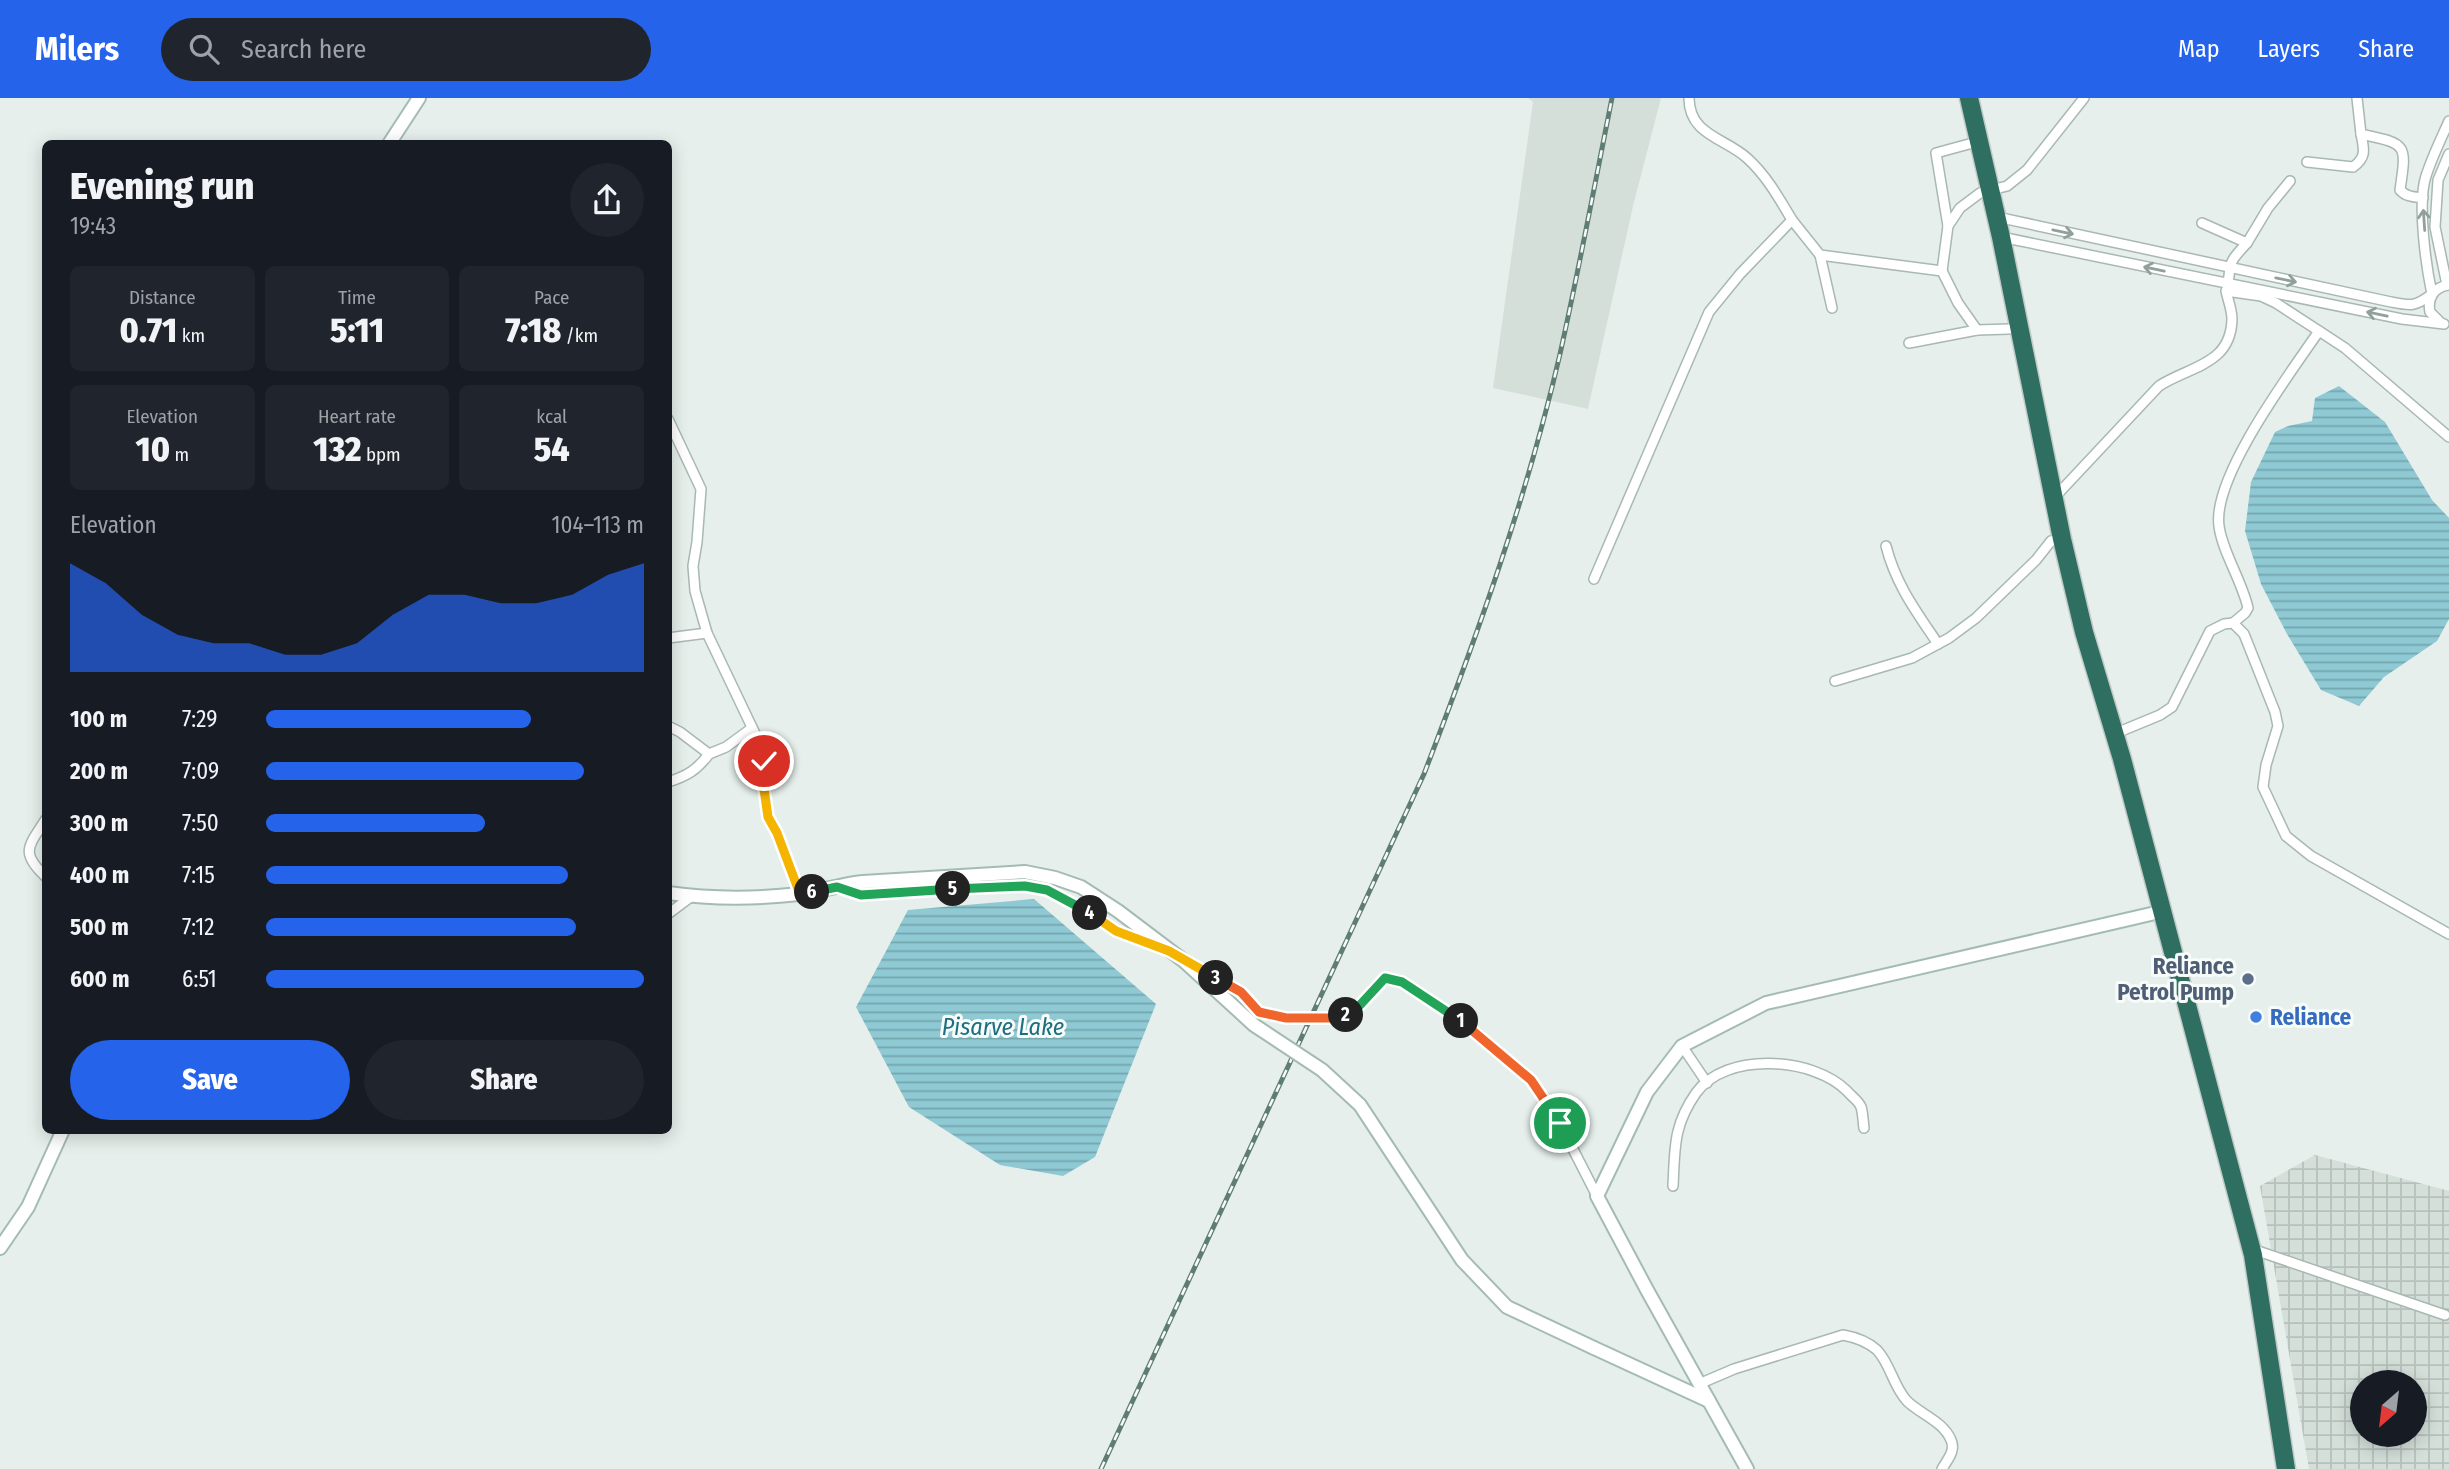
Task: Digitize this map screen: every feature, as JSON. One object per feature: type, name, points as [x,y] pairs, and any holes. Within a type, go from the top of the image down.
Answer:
[{"type":"highway","points":[[1957,98],[1969,145],[1997,217],[2073,635],[2111,762],[2242,1257],[2273,1469]]},
{"type":"highway","points":[[1969,98],[2009,329],[2054,498],[2057,540],[2114,734],[2252,1249],[2286,1469]]},
{"type":"street","points":[[392,140],[419,98]]},
{"type":"street","points":[[1689,98],[1688,102],[1697,124],[1706,134],[1745,156],[1767,179],[1793,220],[1821,255],[1832,308]]},
{"type":"street","points":[[1948,226],[1960,208],[1985,191],[2007,186],[2027,170],[2084,98]]},
{"type":"street","points":[[2307,162],[2353,167],[2361,161],[2365,153],[2357,98]]},
{"type":"street","points":[[2447,324],[2438,322],[2430,312],[2432,294],[2427,268],[2423,198],[2425,178],[2449,121]]},
{"type":"street","points":[[2361,134],[2394,141],[2403,150],[2405,157],[2400,190],[2413,197],[2423,198]]},
{"type":"street","points":[[1969,145],[1936,153],[1948,226],[1942,271],[1958,303],[1977,330]]},
{"type":"street","points":[[1997,217],[2411,306],[2419,304],[2441,286],[2448,285],[2435,227],[2438,180],[2449,154]]},
{"type":"street","points":[[2054,498],[2159,386],[2174,376],[2203,365],[2225,348],[2232,318],[2227,287],[2228,267],[2290,181]]},
{"type":"street","points":[[1594,579],[1709,312],[1740,274],[1793,220]]},
{"type":"street","points":[[2202,223],[2247,243]]},
{"type":"street","points":[[2001,237],[2227,287],[2402,319],[2447,324]]},
{"type":"street","points":[[1821,255],[1942,271]]},
{"type":"street","points":[[2227,287],[2276,303],[2345,348],[2449,437]]},
{"type":"street","points":[[1909,343],[1977,330],[2009,329]]},
{"type":"street","points":[[2114,734],[2161,715],[2172,707],[2210,631],[2233,623],[2248,608],[2219,527],[2223,489],[2261,415],[2319,331]]},
{"type":"street","points":[[672,427],[701,489],[693,566],[695,592],[707,633],[759,742],[764,761],[768,817],[777,833],[800,894]]},
{"type":"street","points":[[1835,681],[1912,657],[1938,644],[1976,618],[2057,540]]},
{"type":"street","points":[[1886,546],[1892,568],[1904,593],[1938,644]]},
{"type":"street","points":[[2233,623],[2244,634],[2275,712],[2278,726],[2266,765],[2263,787],[2287,836],[2311,856],[2449,933]]},
{"type":"street","points":[[672,637],[707,633]]},
{"type":"street","points":[[672,728],[709,754]]},
{"type":"street","points":[[672,781],[698,769],[709,754],[726,747],[752,728]]},
{"type":"street","points":[[42,825],[28,848],[27,856],[42,873]]},
{"type":"street","points":[[672,894],[737,898],[800,894],[863,882],[1025,872],[1081,887],[1184,961],[1254,1025],[1322,1070],[1360,1105],[1462,1260],[1507,1307],[1709,1401]]},
{"type":"street","points":[[837,887],[861,895],[1025,886],[1047,890],[1081,907],[1116,931],[1169,951],[1229,985],[1241,992],[1259,1012],[1286,1018],[1342,1018],[1360,1005],[1385,978],[1402,982],[1467,1025],[1531,1080],[1555,1112],[1597,1196],[1747,1469]]},
{"type":"street","points":[[672,911],[692,896]]},
{"type":"street","points":[[1597,1196],[1647,1092],[1682,1045],[1766,1003],[2151,914]]},
{"type":"street","points":[[1682,1045],[1707,1083]]},
{"type":"street","points":[[1673,1186],[1676,1129],[1697,1092],[1718,1072],[1754,1063],[1801,1067],[1836,1080],[1861,1105],[1864,1128]]},
{"type":"street","points":[[0,1248],[28,1207],[61,1134]]},
{"type":"street","points":[[2252,1249],[2445,1315]]},
{"type":"street","points":[[1699,1384],[1734,1369],[1843,1335],[1856,1337],[1876,1349],[1887,1365],[1896,1387],[1908,1402],[1932,1418],[1952,1440],[1952,1452],[1942,1469]]},
{"type":"shaded area","points":[[1528,98],[1661,98],[1633,206],[1588,409],[1493,388],[1533,102]]},
{"type":"shaded area","points":[[2315,1155],[2449,1191],[2449,1469],[2309,1469],[2260,1186]]},
{"type":"water","points":[[2339,386],[2385,422],[2432,500],[2449,518],[2449,619],[2437,641],[2384,677],[2359,706],[2321,690],[2261,584],[2245,531],[2251,482],[2275,432],[2312,421],[2315,398]]},
{"type":"water","name":"Pisarve Lake","points":[[1034,899],[1156,1004],[1095,1157],[1063,1176],[1000,1165],[909,1107],[856,1007],[908,910]]},
{"type":"railway","points":[[1101,1469],[1424,774],[1444,722],[1500,566],[1547,407],[1574,290],[1612,98]]},
{"type":"place","name":"Reliance Petrol Pump","points":[[2248,979]]},
{"type":"place","name":"Reliance","points":[[2256,1017]]},
{"type":"route","points":[[764,761],[768,817],[788,858],[800,894],[837,887],[861,895],[1025,886],[1047,890],[1081,907],[1116,931],[1169,951],[1241,992],[1259,1012],[1286,1018],[1342,1018],[1360,1005],[1385,978],[1402,982],[1467,1025],[1531,1080],[1560,1123]]}]
